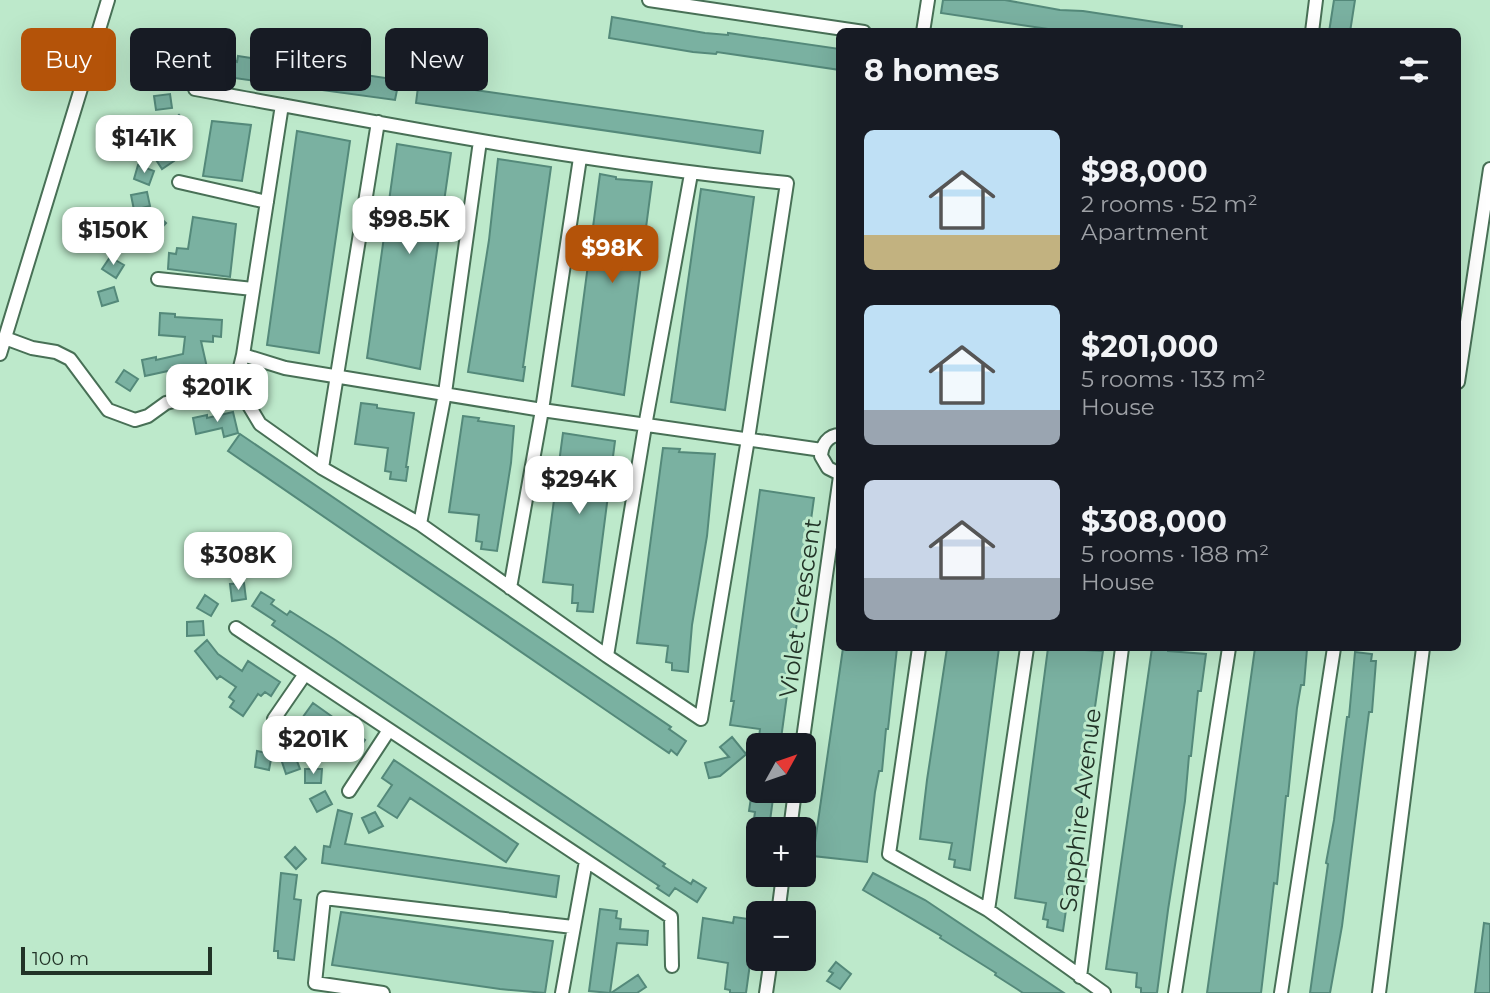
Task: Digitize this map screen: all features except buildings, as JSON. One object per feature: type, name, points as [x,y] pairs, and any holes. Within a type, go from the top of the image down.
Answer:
[{"type":"street","points":[[0,354],[108,0]]},
{"type":"street","points":[[649,0],[837,28]]},
{"type":"street","points":[[924,28],[928,0]]},
{"type":"street","points":[[1312,28],[1316,0]]},
{"type":"street","points":[[206,91],[580,158],[691,174],[787,183],[701,719],[420,524],[322,468],[260,424],[236,384],[243,355],[282,105]]},
{"type":"street","points":[[322,468],[378,122]]},
{"type":"street","points":[[420,524],[446,393],[480,141]]},
{"type":"street","points":[[510,589],[542,410],[580,158]]},
{"type":"street","points":[[1461,362],[1490,169]]},
{"type":"street","points":[[607,656],[691,174]]},
{"type":"street","points":[[179,182],[267,202]]},
{"type":"street","points":[[158,279],[253,289]]},
{"type":"street","points":[[5,338],[70,359],[108,410],[135,420],[148,416],[166,403],[236,384]]},
{"type":"street","points":[[243,355],[285,368],[645,426],[822,450]]},
{"type":"street","points":[[836,436],[829,438],[822,450],[824,463],[836,473]]},
{"type":"street","name":"Violet Crescent","points":[[804,733],[836,504]]},
{"type":"street","points":[[236,628],[671,918],[672,966]]},
{"type":"street","points":[[919,651],[889,854],[988,910],[1104,993]]},
{"type":"street","points":[[988,910],[1027,651]]},
{"type":"street","name":"Sapphire Avenue","points":[[1080,977],[1122,651]]},
{"type":"street","points":[[1175,993],[1229,651]]},
{"type":"street","points":[[1281,993],[1334,651]]},
{"type":"street","points":[[1379,993],[1423,651]]},
{"type":"street","points":[[274,719],[304,674]]},
{"type":"street","points":[[349,791],[389,730]]},
{"type":"street","points":[[562,993],[586,861]]},
{"type":"street","points":[[383,993],[315,983],[324,898],[573,927]]},
{"type":"street","points":[[766,993],[769,971]]}]
